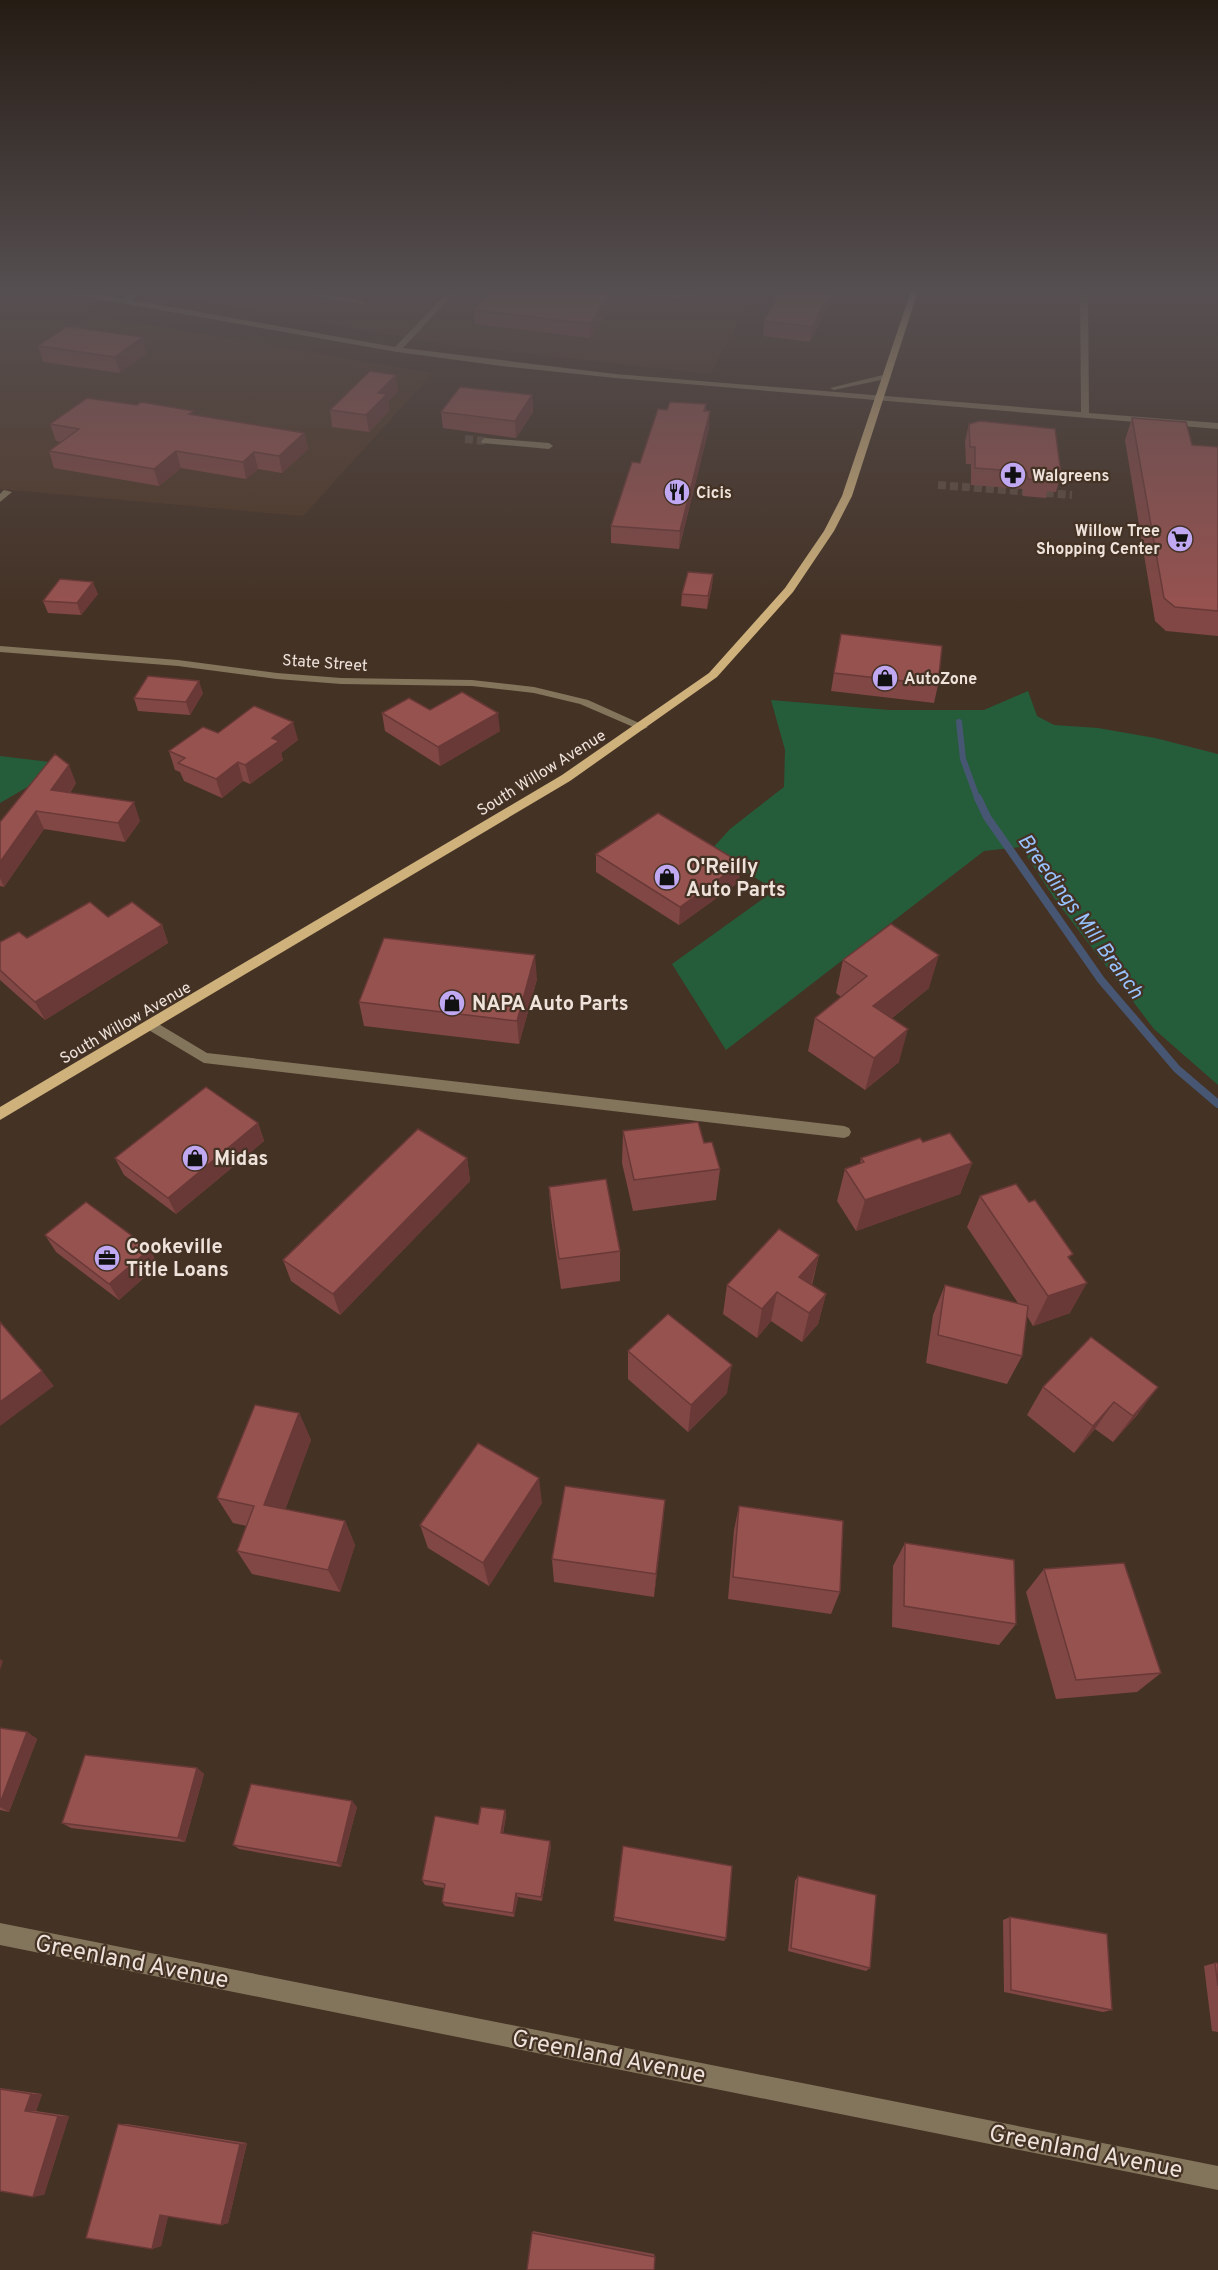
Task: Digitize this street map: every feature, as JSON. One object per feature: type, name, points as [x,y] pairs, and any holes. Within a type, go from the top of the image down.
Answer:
[{"type":"main road","name":"South Willow Avenue","points":[[0,1114],[576,772],[713,675],[789,590],[829,531],[847,496],[881,394]]},
{"type":"street","points":[[830,394],[1218,426]]},
{"type":"street","points":[[1085,394],[1085,416]]},
{"type":"street","points":[[485,441],[549,446]]},
{"type":"street","name":"State Street","points":[[0,649],[178,663],[330,680],[472,683],[513,688],[584,702],[642,727]]},
{"type":"street","points":[[152,1025],[204,1058],[844,1132]]},
{"type":"street","name":"Greenland Avenue","points":[[0,1934],[1218,2178]]},
{"type":"shaded area","points":[[0,394],[414,394],[303,516],[0,489]]},
{"type":"green space","points":[[1028,691],[1037,716],[1054,725],[1098,728],[1155,738],[1218,754],[1218,1085],[1154,1029],[1054,898],[1021,847],[984,851],[726,1050],[672,964],[775,890],[711,850],[730,829],[784,787],[785,750],[771,700],[889,710],[984,710]]},
{"type":"green space","points":[[0,756],[67,764],[0,803]]},
{"type":"building","points":[[346,394],[387,394],[366,415],[330,410]]},
{"type":"building","points":[[455,394],[532,395],[515,421],[441,412]]},
{"type":"building","points":[[87,398],[137,405],[141,402],[194,411],[189,414],[304,433],[279,456],[254,452],[243,462],[176,451],[154,469],[49,451],[79,429],[50,424]]},
{"type":"building","points":[[670,402],[706,404],[704,411],[710,411],[680,531],[611,526],[632,462],[640,463],[658,409],[667,410]]},
{"type":"building","name":"Willow Tree Shopping Center","points":[[1132,418],[1186,422],[1192,445],[1218,447],[1218,611],[1175,607],[1164,598]]},
{"type":"building","points":[[980,421],[1055,429],[1061,474],[1050,474],[1050,480],[1028,479],[1027,472],[975,468],[975,447],[970,447],[969,424]]},
{"type":"building","points":[[688,572],[713,574],[708,596],[682,594]]},
{"type":"building","points":[[60,579],[93,582],[77,603],[43,601]]},
{"type":"building","points":[[841,634],[942,646],[938,685],[834,673]]},
{"type":"building","points":[[148,676],[199,681],[186,702],[134,698]]},
{"type":"building","points":[[462,692],[498,713],[438,747],[382,713],[409,698],[430,710]]},
{"type":"building","points":[[254,706],[293,722],[272,738],[279,741],[245,765],[238,762],[216,779],[178,763],[185,758],[169,751],[203,727],[218,733]]},
{"type":"building","points":[[55,754],[69,765],[51,790],[134,802],[118,823],[36,811],[0,862],[0,822]]},
{"type":"building","name":"O'Reilly Auto Parts","points":[[658,813],[741,863],[680,907],[596,854]]},
{"type":"building","points":[[90,902],[108,917],[132,902],[162,925],[35,1002],[0,970],[0,942],[19,932],[27,938]]},
{"type":"building","points":[[891,924],[939,955],[873,1006],[908,1029],[874,1058],[815,1018],[867,976],[843,960]]},
{"type":"building","points":[[384,938],[535,955],[517,1021],[359,1002]]},
{"type":"building","name":"Midas","points":[[206,1087],[258,1123],[168,1198],[115,1158]]},
{"type":"building","points":[[698,1122],[704,1143],[712,1142],[720,1169],[634,1180],[623,1131]]},
{"type":"building","points":[[418,1129],[467,1158],[333,1294],[283,1260]]},
{"type":"building","points":[[950,1133],[972,1163],[865,1200],[845,1169],[864,1162],[861,1158],[920,1138],[923,1142]]},
{"type":"building","points":[[606,1179],[620,1251],[559,1259],[549,1187]]},
{"type":"building","points":[[1016,1184],[1029,1202],[1035,1200],[1073,1254],[1068,1257],[1087,1283],[1048,1296],[980,1196]]},
{"type":"building","name":"Cookeville Title Loans","points":[[86,1202],[150,1249],[109,1284],[45,1235]]},
{"type":"building","points":[[779,1229],[819,1255],[799,1277],[826,1294],[809,1313],[777,1292],[762,1309],[727,1285]]},
{"type":"building","points":[[945,1285],[1028,1306],[1022,1356],[938,1335]]},
{"type":"building","points":[[668,1314],[732,1365],[691,1405],[628,1351]]},
{"type":"building","points":[[0,1322],[42,1371],[0,1402]]},
{"type":"building","points":[[1091,1337],[1158,1387],[1133,1416],[1114,1402],[1093,1426],[1043,1387]]},
{"type":"building","points":[[255,1405],[299,1413],[264,1505],[345,1521],[328,1570],[237,1551],[254,1506],[217,1498]]},
{"type":"building","points":[[478,1443],[539,1478],[483,1563],[420,1525]]},
{"type":"building","points":[[565,1486],[665,1500],[656,1574],[552,1559]]},
{"type":"building","points":[[739,1506],[843,1521],[840,1592],[733,1577]]},
{"type":"building","points":[[905,1543],[1014,1560],[1016,1624],[904,1606]]},
{"type":"building","points":[[1124,1563],[1161,1673],[1076,1680],[1044,1569]]},
{"type":"building","points":[[0,1728],[27,1732],[0,1803]]},
{"type":"building","points":[[85,1755],[197,1768],[178,1838],[62,1823]]},
{"type":"building","points":[[251,1784],[352,1801],[337,1863],[233,1845]]},
{"type":"building","points":[[481,1807],[505,1810],[501,1833],[550,1841],[541,1897],[516,1893],[513,1913],[442,1902],[445,1884],[422,1880],[435,1816],[478,1824]]},
{"type":"building","points":[[623,1846],[732,1866],[726,1938],[614,1917]]},
{"type":"building","points":[[798,1876],[876,1895],[870,1968],[791,1948]]},
{"type":"building","points":[[1010,1917],[1107,1934],[1112,2010],[1011,1990]]},
{"type":"building","points":[[1215,1963],[1218,1963],[1218,1986]]},
{"type":"building","points":[[0,2089],[31,2094],[25,2111],[58,2116],[33,2197],[0,2191]]},
{"type":"building","points":[[118,2124],[240,2144],[221,2225],[160,2215],[152,2249],[86,2238]]},
{"type":"building","points":[[532,2233],[655,2257],[654,2270],[527,2270]]},
{"type":"waterway","name":"Breedings Mill Branch","points":[[959,722],[963,759],[978,800]]},
{"type":"waterway","name":"Breedings Mill Branch","points":[[978,798],[987,817],[1101,980],[1177,1069],[1218,1104]]},
{"type":"tunnel","points":[[465,439],[485,441]]},
{"type":"tunnel","points":[[938,485],[1072,495]]},
{"type":"place","name":"Walgreens","points":[[1013,475]]},
{"type":"place","name":"Cicis","points":[[677,492]]},
{"type":"place","name":"Willow Tree Shopping Center","points":[[1180,539]]},
{"type":"place","name":"AutoZone","points":[[885,678]]},
{"type":"place","name":"O'Reilly Auto Parts","points":[[667,877]]},
{"type":"place","name":"NAPA Auto Parts","points":[[452,1003]]},
{"type":"place","name":"Midas","points":[[195,1158]]},
{"type":"place","name":"Cookeville Title Loans","points":[[107,1258]]}]
